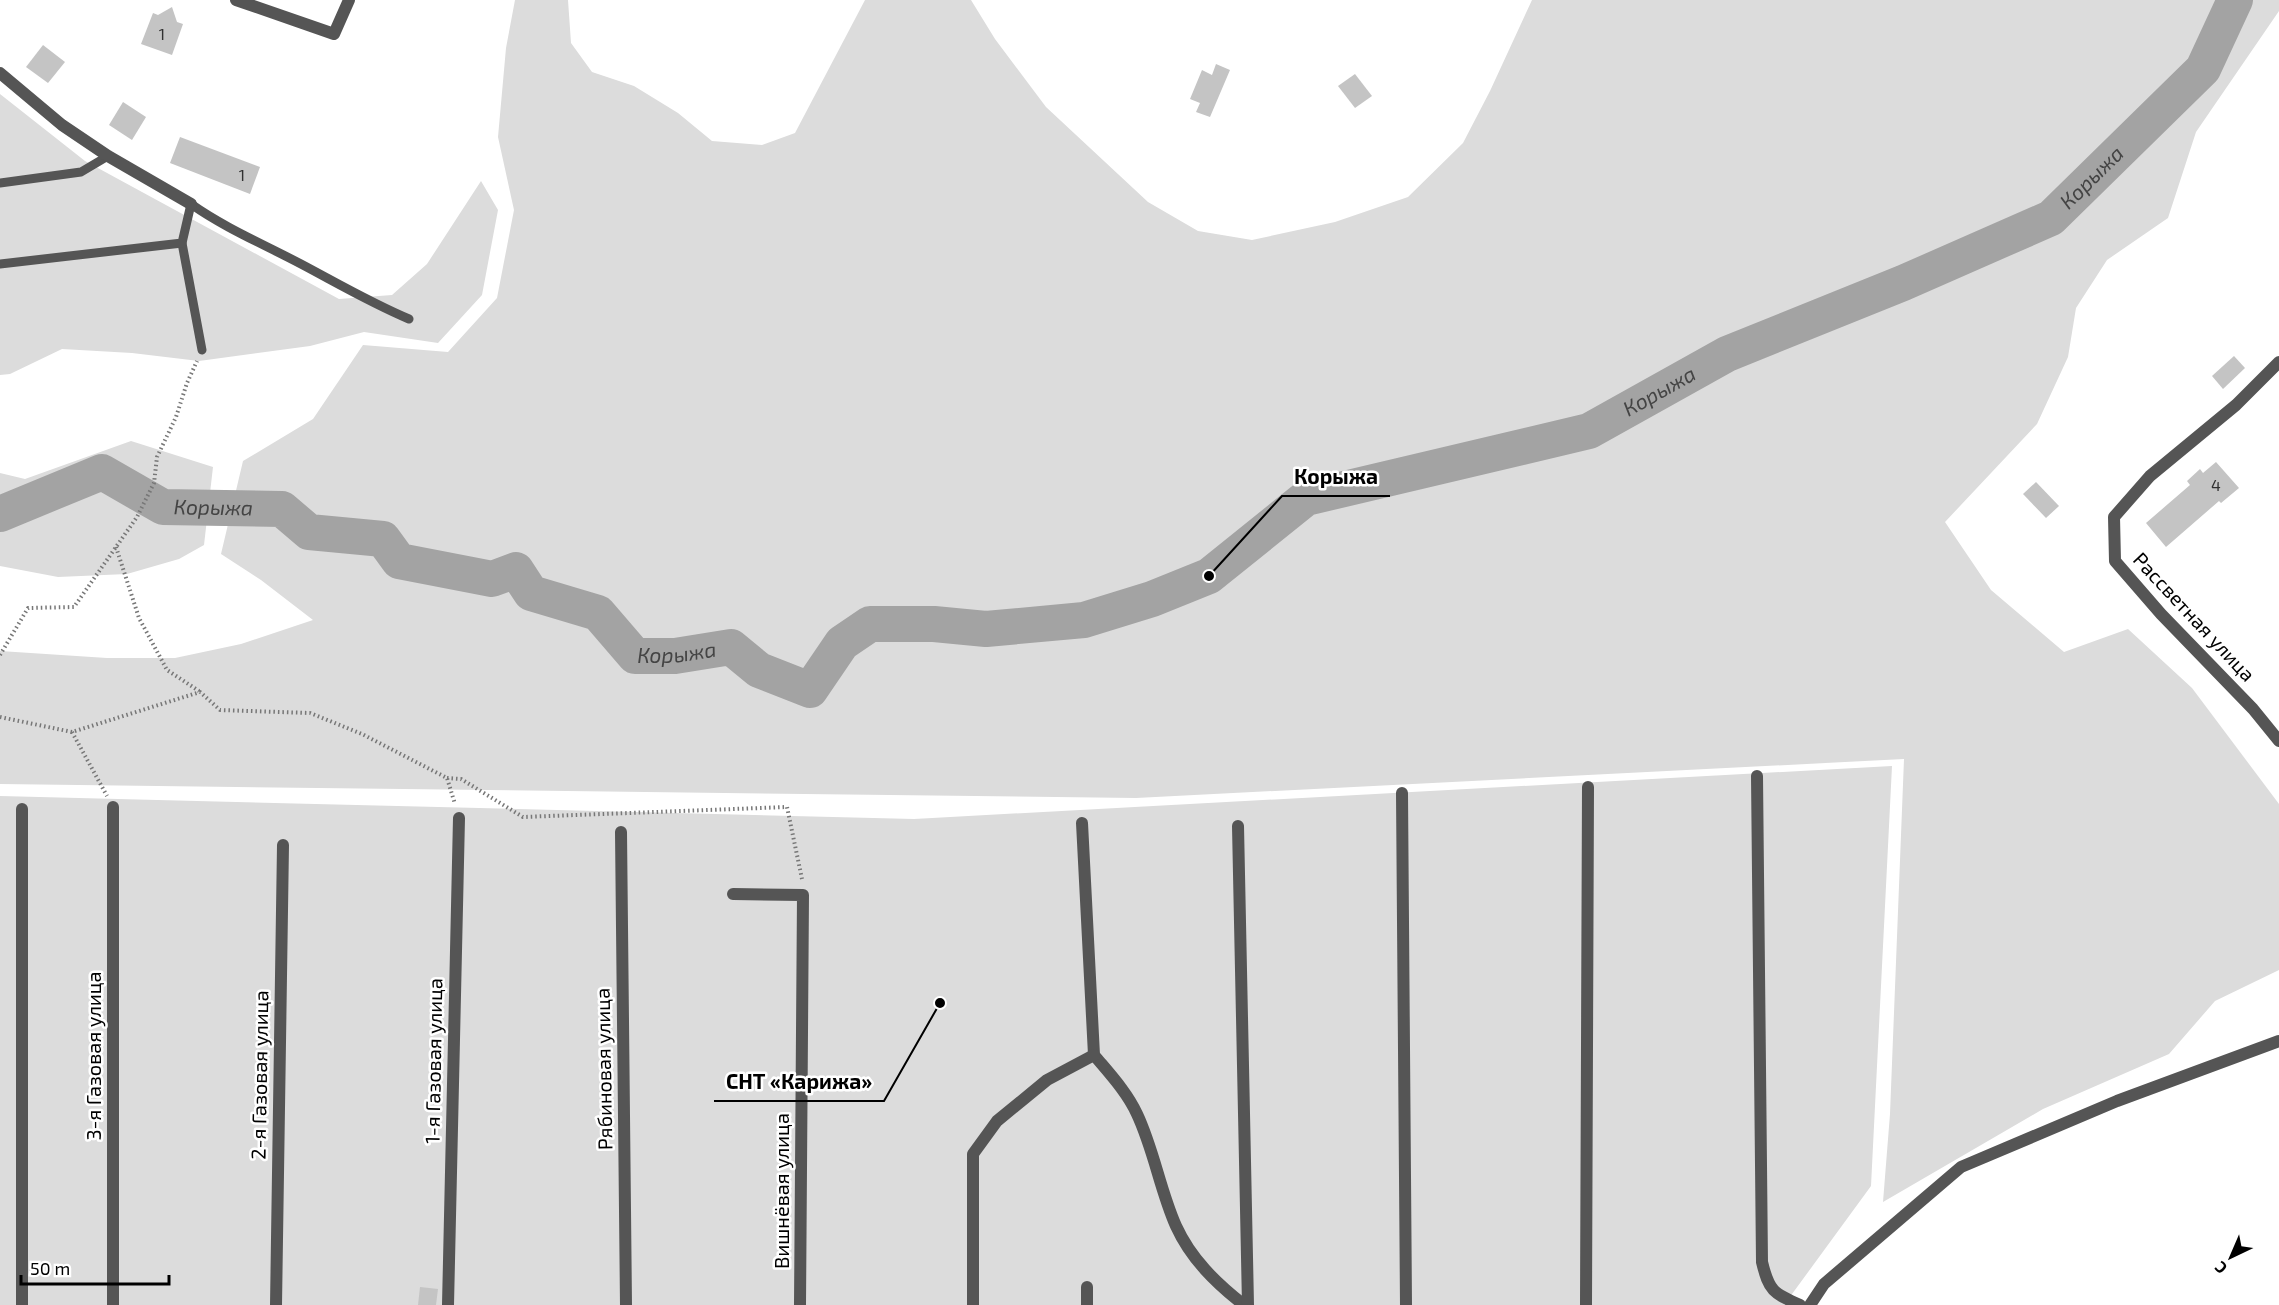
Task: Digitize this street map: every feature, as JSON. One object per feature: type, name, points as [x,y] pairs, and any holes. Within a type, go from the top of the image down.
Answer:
[{"type":"street","points":[[236,0],[333,34],[349,0]]},
{"type":"street","points":[[0,73],[63,125],[108,156],[191,204]]},
{"type":"street","name":"Рассветная улица","points":[[2279,362],[2235,405],[2151,476],[2114,517],[2115,561],[2161,614],[2253,709],[2279,741]]},
{"type":"street","points":[[1757,776],[1762,1263],[1768,1285],[1782,1297],[1800,1305]]},
{"type":"street","points":[[1586,1305],[1588,787]]},
{"type":"street","points":[[1402,793],[1406,1305]]},
{"type":"street","name":"3-я Газовая улица","points":[[113,807],[113,1305]]},
{"type":"street","points":[[21,1305],[22,809]]},
{"type":"street","name":"1-я Газовая улица","points":[[448,1305],[459,818]]},
{"type":"street","points":[[1083,823],[1094,1055],[1136,1111],[1147,1135],[1176,1226],[1196,1259],[1209,1276],[1246,1305]]},
{"type":"street","points":[[1238,826],[1246,1305]]},
{"type":"street","name":"Рябиновая улица","points":[[621,832],[627,1305]]},
{"type":"street","name":"2-я Газовая улица","points":[[276,1305],[283,845]]},
{"type":"street","name":"Вишнёвая улица","points":[[733,894],[803,895],[800,1305]]},
{"type":"street","points":[[1810,1305],[1824,1284],[1961,1167],[2117,1101],[2279,1041]]},
{"type":"street","points":[[973,1305],[973,1154],[997,1121],[1047,1080],[1094,1055]]},
{"type":"street","points":[[1087,1287],[1087,1305]]},
{"type":"lane","points":[[0,183],[81,172],[108,156]]},
{"type":"lane","points":[[202,350],[182,243],[191,204],[215,221],[302,264],[369,302],[409,319]]},
{"type":"lane","points":[[0,264],[182,243]]},
{"type":"path","points":[[0,656],[28,608],[74,607],[137,517],[154,483],[157,457],[176,417],[187,383],[202,350]]},
{"type":"path","points":[[116,547],[139,618],[167,670],[200,692],[220,710],[310,713],[362,734],[447,778],[461,779],[522,817],[787,807],[802,879]]},
{"type":"path","points":[[0,717],[72,732],[200,692]]},
{"type":"path","points":[[72,732],[113,807]]},
{"type":"path","points":[[447,778],[459,818]]},
{"type":"shaded area","points":[[515,0],[568,0],[571,43],[592,72],[634,86],[678,113],[712,141],[762,145],[795,133],[865,0],[971,0],[995,39],[1046,107],[1148,202],[1198,231],[1252,240],[1335,222],[1408,197],[1463,143],[1532,0],[2279,0],[2279,11],[2196,132],[2168,218],[2107,260],[2076,308],[2068,357],[2037,424],[1945,522],[1991,590],[2064,652],[2128,629],[2192,688],[2279,804],[2279,970],[2215,1001],[2169,1054],[2043,1109],[1883,1202],[1890,1114],[1904,759],[1136,798],[0,784],[0,651],[107,658],[175,658],[241,644],[313,620],[261,580],[221,554],[243,461],[313,419],[363,345],[448,352],[497,298],[514,210],[498,137],[506,48]]},
{"type":"shaded area","points":[[0,94],[85,161],[339,299],[392,295],[427,264],[481,181],[498,210],[482,295],[438,343],[364,332],[310,346],[199,361],[132,353],[62,349],[10,374],[0,375]]},
{"type":"shaded area","points":[[131,441],[213,467],[204,545],[179,559],[127,574],[58,577],[0,566],[0,473],[25,479]]},
{"type":"shaded area","points":[[1892,766],[1871,1186],[1784,1305],[0,1305],[0,796],[914,819]]},
{"type":"building","points":[[172,7],[177,22],[183,24],[172,55],[141,44],[153,13],[158,15]]},
{"type":"building","points":[[43,45],[65,62],[48,83],[26,67]]},
{"type":"building","points":[[1216,64],[1230,70],[1210,117],[1196,112],[1200,103],[1190,99],[1202,70],[1212,75]]},
{"type":"building","points":[[1355,74],[1372,96],[1355,108],[1338,86]]},
{"type":"building","points":[[123,102],[146,117],[132,140],[109,125]]},
{"type":"building","points":[[180,137],[260,167],[250,194],[170,163]]},
{"type":"building","points":[[2234,356],[2245,368],[2223,389],[2212,376]]},
{"type":"building","points":[[2216,462],[2239,488],[2221,503],[2219,501],[2166,547],[2146,523],[2190,485],[2187,481],[2200,469],[2203,473]]},
{"type":"building","points":[[2036,482],[2059,506],[2046,518],[2023,494]]},
{"type":"building","points":[[420,1287],[438,1289],[436,1305],[418,1305]]},
{"type":"waterway","name":"Корыжа","points":[[0,514],[102,472],[163,507],[282,509],[309,532],[383,539],[399,561],[492,579],[516,570],[531,593],[598,613],[635,656],[675,656],[731,647],[759,670],[810,690],[842,643],[870,624],[934,624],[986,629],[1084,620],[1152,599],[1209,576],[1306,498],[1589,431],[1727,354],[1903,283],[2051,218],[2203,69],[2235,0]]},
{"type":"place","name":"Корыжа","points":[[1209,576]]},
{"type":"place","name":"СНТ «Карижа»","points":[[940,1003]]}]
